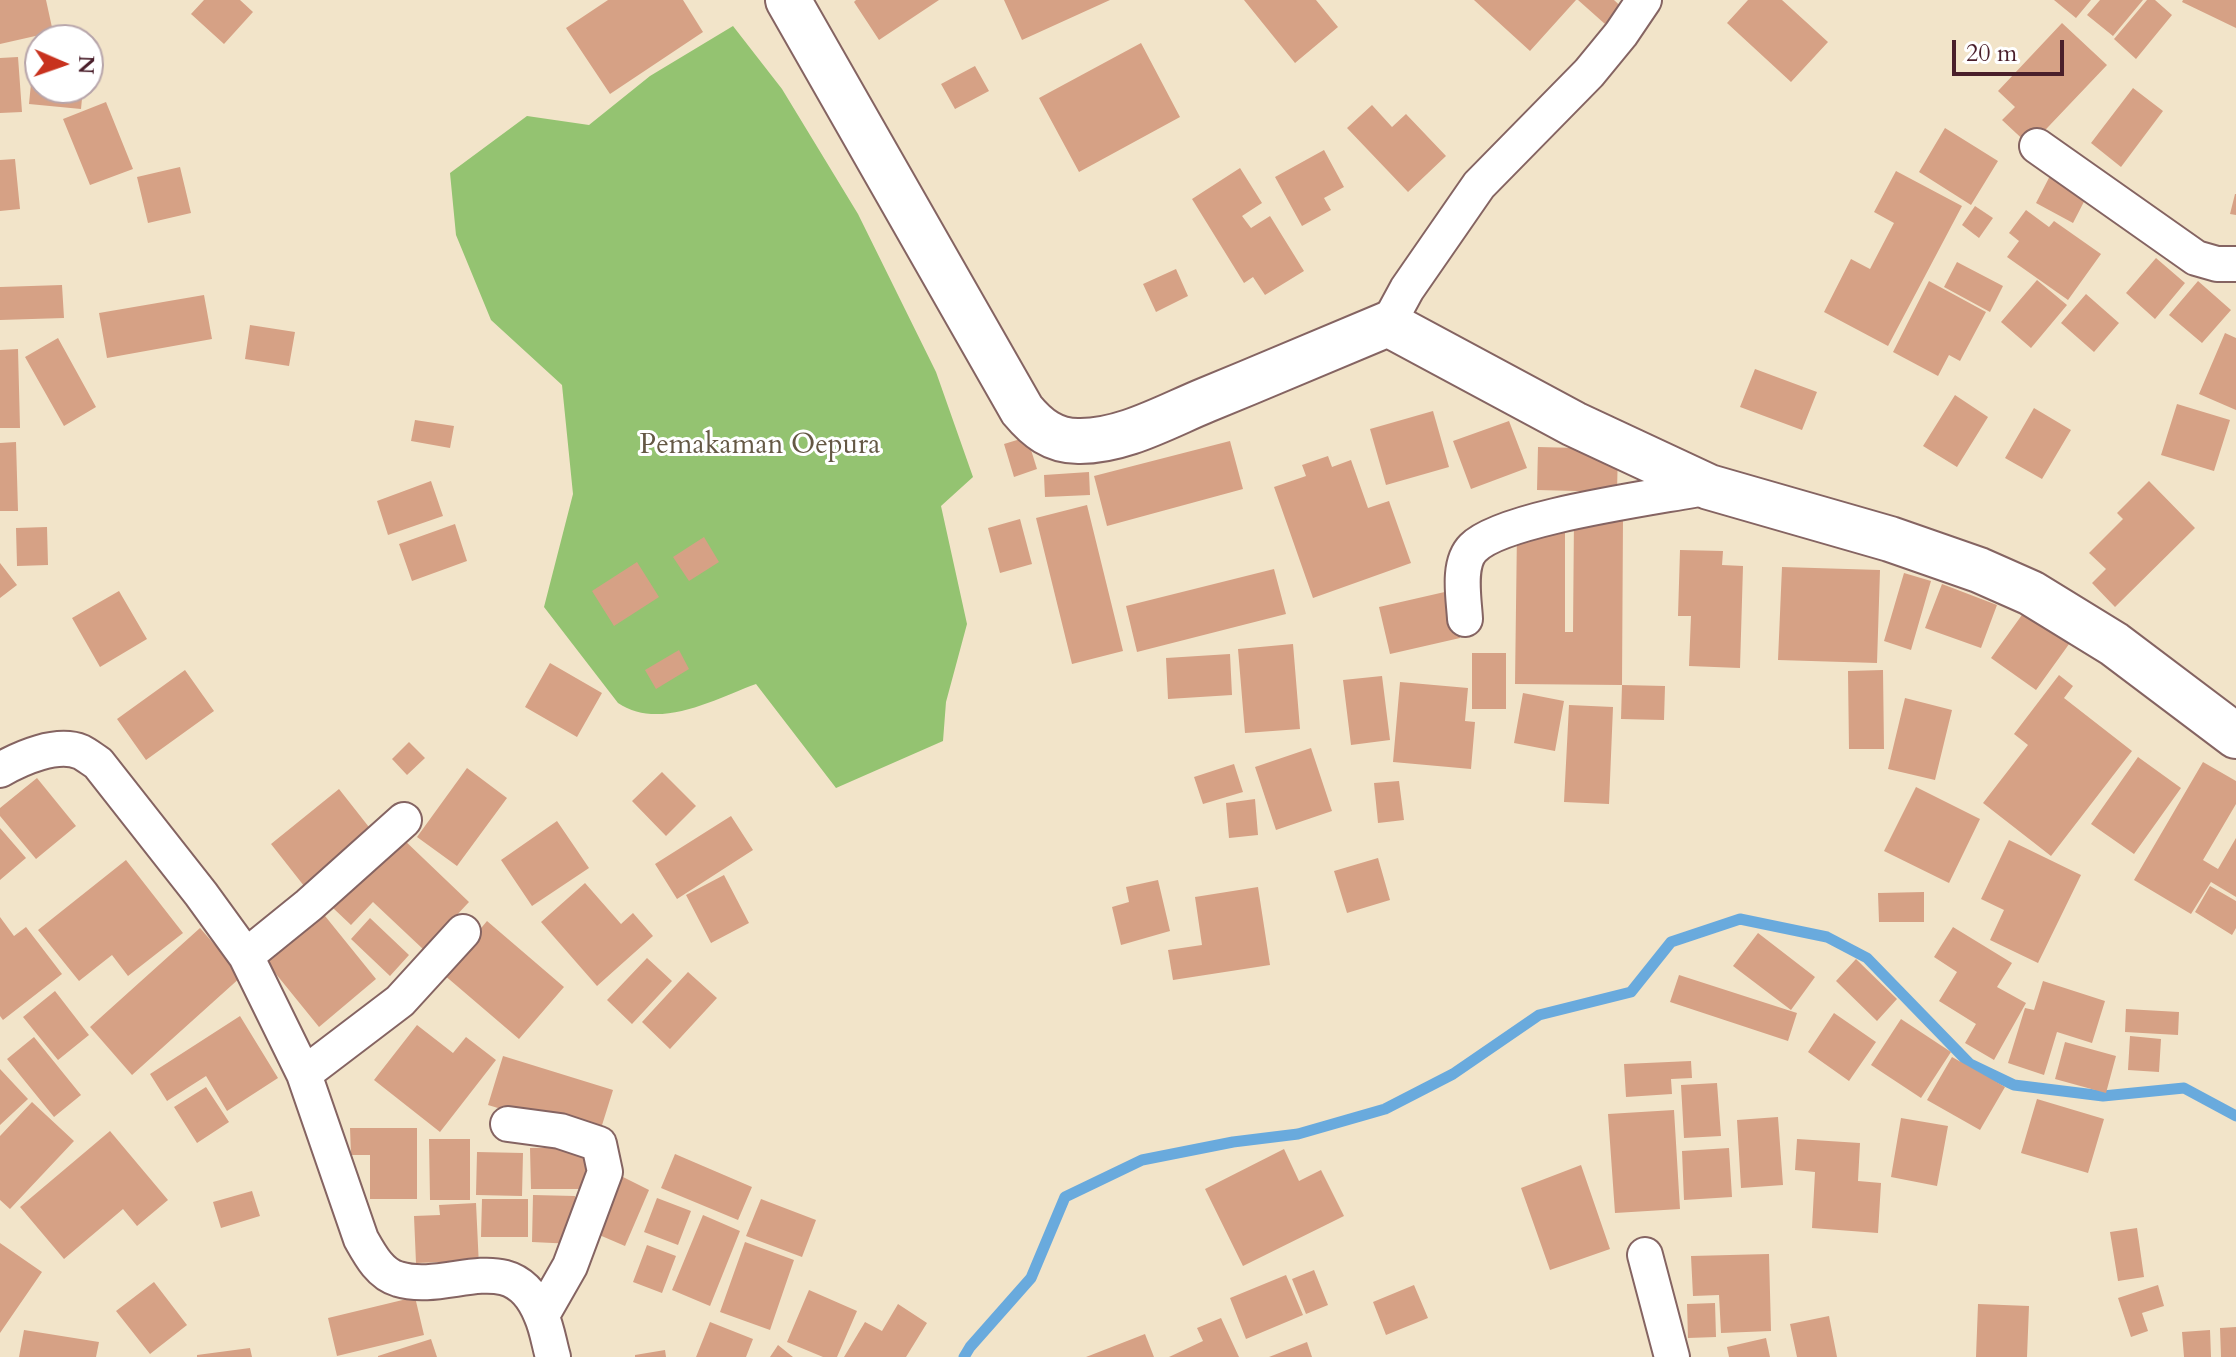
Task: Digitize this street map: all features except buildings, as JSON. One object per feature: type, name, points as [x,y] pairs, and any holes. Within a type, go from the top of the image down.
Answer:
[{"type":"street","points":[[788,0],[1022,410],[1034,425],[1053,438],[1076,441],[1103,439],[1147,424],[1388,324],[1407,289],[1479,185],[1589,73],[1644,0]]},
{"type":"street","points":[[2037,146],[2196,258],[2217,264],[2236,264]]},
{"type":"street","points":[[1388,324],[1574,424],[1709,487],[1890,539],[1979,570],[2031,593],[2114,644],[2236,736]]},
{"type":"street","points":[[1465,619],[1463,580],[1466,562],[1472,549],[1495,534],[1539,520],[1709,487]]},
{"type":"street","points":[[7,757],[66,749],[81,752],[98,763],[201,894],[246,956],[304,1074],[361,1239],[384,1271],[397,1279],[413,1281],[483,1274],[501,1276],[519,1284],[542,1315],[553,1357]]},
{"type":"street","points":[[246,956],[309,905],[404,820]]},
{"type":"street","points":[[304,1074],[400,1001],[463,932]]},
{"type":"street","points":[[508,1124],[560,1131],[599,1144],[605,1172],[570,1266],[542,1315]]},
{"type":"street","points":[[1645,1255],[1672,1357]]},
{"type":"green space","name":"Pemakaman Oepura","points":[[733,26],[782,89],[858,214],[936,372],[973,477],[941,506],[967,624],[946,702],[943,741],[836,788],[756,684],[687,710],[651,714],[634,711],[618,703],[544,607],[573,494],[562,385],[491,320],[456,235],[450,173],[527,116],[589,125],[650,76]]},
{"type":"waterway","points":[[964,1357],[1031,1278],[1065,1197],[1142,1160],[1233,1142],[1298,1134],[1385,1109],[1453,1074],[1539,1015],[1631,992],[1671,942],[1740,919],[1827,937],[1867,958],[1970,1064],[2014,1085],[2103,1096],[2184,1088],[2236,1116]]}]
